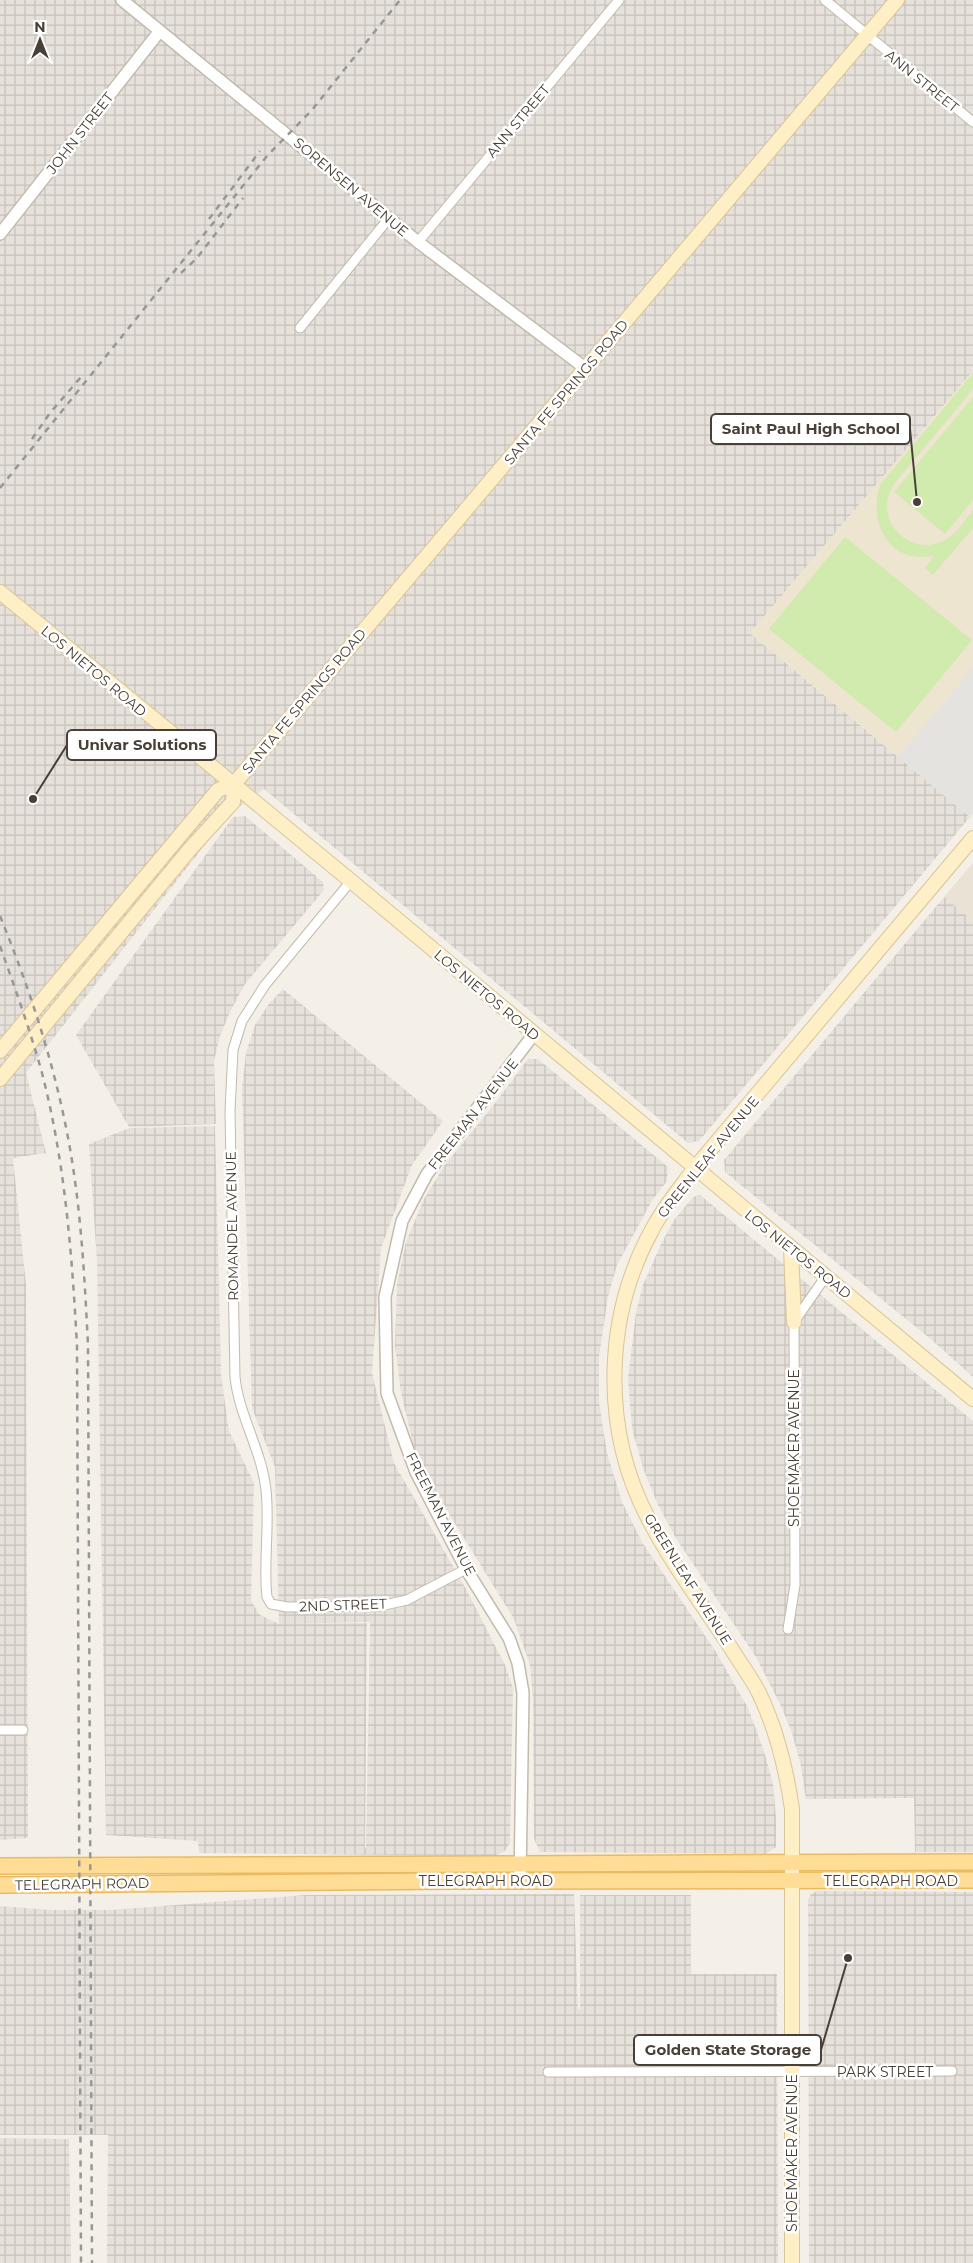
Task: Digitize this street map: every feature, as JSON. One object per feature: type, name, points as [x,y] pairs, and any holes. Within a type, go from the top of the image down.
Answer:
[{"type":"main road","name":"SANTA FE SPRINGS ROAD","points":[[0,1051],[218,790],[234,784],[897,0]]},
{"type":"main road","name":"LOS NIETOS ROAD","points":[[0,592],[171,735],[234,784],[351,881],[694,1169],[973,1399]]},
{"type":"main road","name":"SANTA FE SPRINGS ROAD","points":[[0,1079],[159,886],[233,802],[234,784]]},
{"type":"main road","name":"GREENLEAF AVENUE","points":[[792,1863],[791,1800],[781,1750],[770,1717],[750,1676],[648,1518],[626,1464],[616,1413],[614,1368],[618,1331],[630,1279],[653,1228],[694,1169],[973,838]]},
{"type":"main road","points":[[148,876],[159,886]]},
{"type":"main road","points":[[791,1248],[794,1322]]},
{"type":"main road","points":[[969,1862],[969,1880]]},
{"type":"main road","name":"TELEGRAPH ROAD","points":[[0,1866],[969,1862]]},
{"type":"main road","name":"SHOEMAKER AVENUE","points":[[792,1863],[792,2263]]},
{"type":"main road","name":"TELEGRAPH ROAD","points":[[0,1885],[969,1880]]},
{"type":"street","name":"SORENSEN AVENUE","points":[[122,0],[418,242],[585,368]]},
{"type":"street","name":"ANN STREET","points":[[418,242],[619,0]]},
{"type":"street","name":"ANN STREET","points":[[825,0],[973,122]]},
{"type":"street","name":"JOHN STREET","points":[[0,234],[159,32]]},
{"type":"street","points":[[300,328],[389,218]]},
{"type":"street","name":"ROMANDEL AVENUE","points":[[271,1604],[267,1597],[266,1586],[266,1490],[258,1457],[237,1398],[234,1377],[230,1111],[232,1050],[242,1020],[265,985],[351,881]]},
{"type":"street","name":"FREEMAN AVENUE","points":[[520,1881],[523,1693],[518,1663],[509,1638],[466,1569],[416,1472],[387,1393],[385,1297],[402,1221],[427,1174],[534,1034]]},
{"type":"street","points":[[794,1322],[826,1276]]},
{"type":"street","name":"SHOEMAKER AVENUE","points":[[788,1629],[795,1585],[794,1322]]},
{"type":"street","name":"2ND STREET","points":[[271,1604],[287,1607],[380,1606],[406,1600],[466,1569]]},
{"type":"street","points":[[0,1730],[23,1730]]},
{"type":"street","name":"PARK STREET","points":[[548,2072],[952,2071]]},
{"type":"shaded area","points":[[0,0],[973,0],[973,371],[750,633],[970,817],[699,1141],[688,1143],[264,789],[230,813],[26,1073],[46,1153],[13,1158],[26,1285],[28,1838],[0,1840]]},
{"type":"shaded area","points":[[973,371],[973,813],[970,817],[750,633]]},
{"type":"shaded area","points":[[973,668],[973,813],[970,817],[898,757]]},
{"type":"shaded area","points":[[245,816],[323,882],[324,890],[245,984],[230,1012],[220,1036],[214,1061],[216,1124],[129,1127],[76,1035],[233,817]]},
{"type":"shaded area","points":[[973,863],[973,921],[944,897]]},
{"type":"shaded area","points":[[944,897],[973,921],[973,1377],[933,1341],[725,1172],[724,1160]]},
{"type":"shaded area","points":[[283,989],[443,1121],[412,1165],[381,1248],[372,1373],[394,1463],[466,1589],[505,1665],[513,1688],[510,1843],[505,1851],[494,1856],[199,1853],[198,1841],[106,1835],[97,1261],[89,1144],[129,1128],[215,1126],[221,1375],[229,1431],[254,1483],[251,1601],[260,1615],[279,1624],[275,1467],[252,1408],[242,1089],[246,1053],[255,1025],[268,1005]],"holes":[[[370,1622],[366,1848],[367,1623],[285,1624]]]},
{"type":"shaded area","points":[[528,1059],[538,1059],[668,1167],[667,1181],[653,1199],[617,1265],[608,1297],[599,1357],[599,1402],[607,1453],[622,1502],[642,1542],[716,1652],[748,1708],[763,1748],[773,1783],[776,1818],[776,1847],[766,1854],[540,1852],[534,1839],[533,1701],[530,1665],[514,1619],[433,1488],[414,1447],[401,1393],[395,1346],[397,1284],[406,1242],[424,1199],[444,1166]]},
{"type":"shaded area","points":[[700,1195],[973,1421],[973,1852],[915,1852],[914,1798],[806,1799],[800,1762],[792,1733],[781,1706],[756,1657],[677,1540],[657,1503],[643,1468],[632,1429],[628,1378],[636,1312],[643,1285],[674,1220],[693,1197]]},
{"type":"shaded area","points":[[817,1891],[973,1892],[973,2263],[809,2263],[808,1899],[811,1894]]},
{"type":"shaded area","points":[[574,1894],[578,2009],[489,2010],[580,2009],[580,1895],[691,1895],[691,1974],[777,1974],[778,2263],[107,2263],[108,2135],[0,2135],[0,1906],[51,1910],[111,1910],[306,1895]]},
{"type":"shaded area","points":[[0,2138],[69,2139],[71,2263],[0,2263]]},
{"type":"green space","points":[[973,373],[973,389],[894,484],[888,499],[887,510],[889,519],[894,527],[907,540],[925,545],[934,544],[948,538],[973,510],[973,528],[933,575],[925,568],[934,556],[918,557],[906,554],[895,549],[888,541],[878,520],[877,497],[880,485]]},
{"type":"green space","points":[[973,397],[973,500],[945,534],[894,492]]},
{"type":"green space","points":[[845,537],[972,640],[896,732],[769,629]]},
{"type":"railway","points":[[0,488],[267,156],[312,110],[400,0]]},
{"type":"railway","points":[[209,219],[260,151]]},
{"type":"railway","points":[[181,273],[197,258],[243,198]]},
{"type":"railway","points":[[32,439],[50,413],[81,377]]},
{"type":"railway","points":[[0,916],[24,977],[53,1071],[73,1167],[81,1234],[88,1345],[92,2263]]},
{"type":"railway","points":[[0,946],[42,1073],[50,1107],[62,1174],[75,1312],[77,1346],[81,2263]]},
{"type":"place","name":"Saint Paul High School","points":[[917,502]]},
{"type":"place","name":"Univar Solutions","points":[[33,799]]},
{"type":"place","name":"Golden State Storage","points":[[848,1958]]}]
